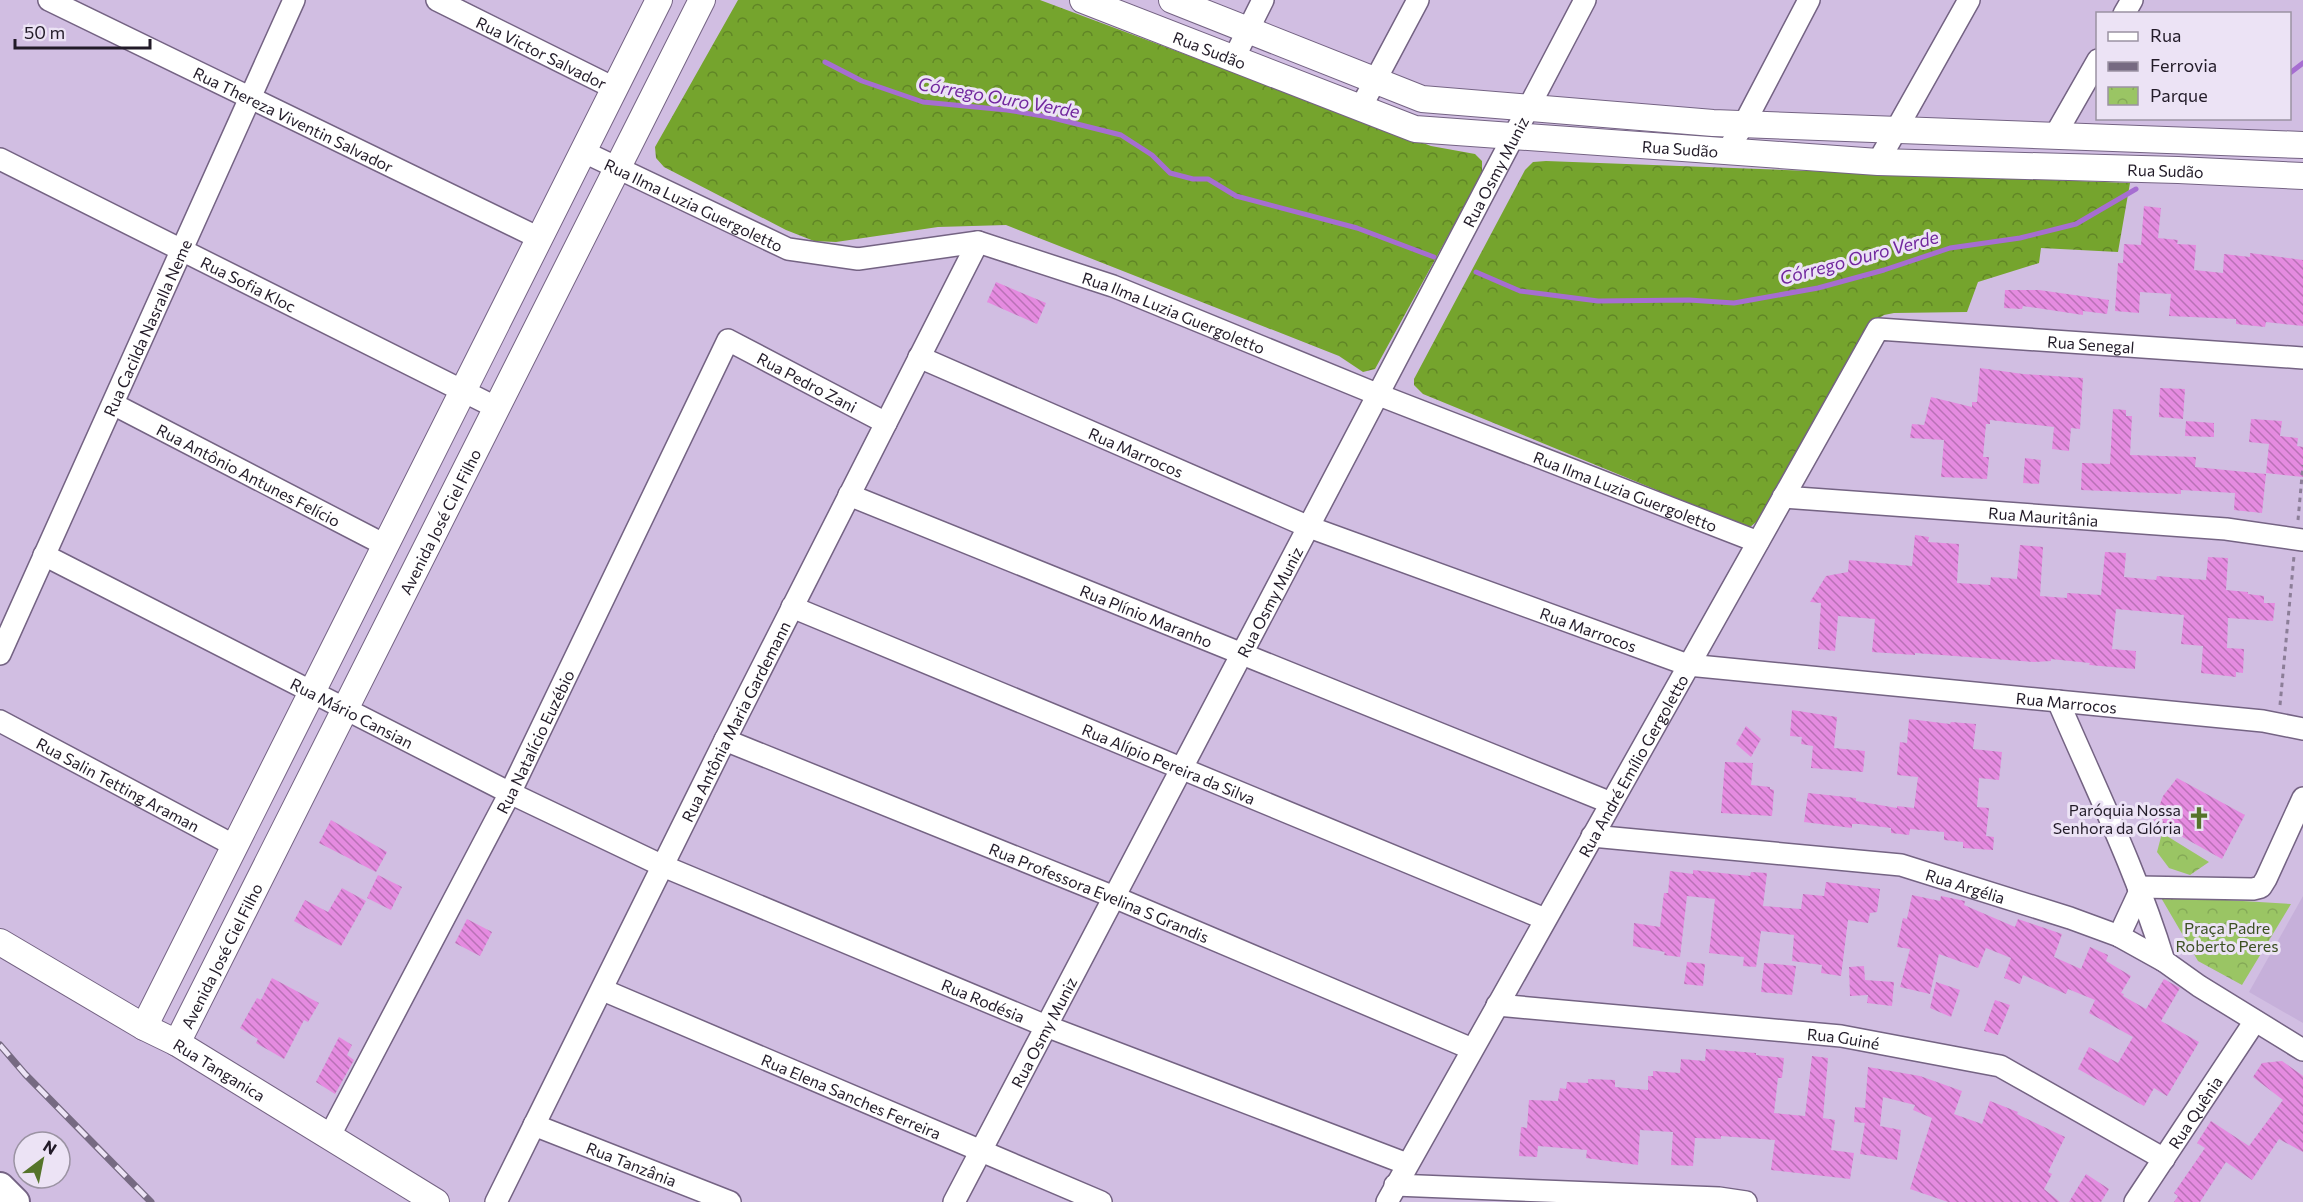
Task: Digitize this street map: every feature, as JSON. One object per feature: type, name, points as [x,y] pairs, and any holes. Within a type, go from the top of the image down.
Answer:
[{"type":"main road","points":[[0,1186],[15,1202]]},
{"type":"street","name":"Rua Thereza Viventin Salvador","points":[[49,0],[539,237]]},
{"type":"street","name":"Rua Cacilda Nasralla Neme","points":[[0,654],[294,0]]},
{"type":"street","name":"Rua Victor Salvador","points":[[437,0],[614,88]]},
{"type":"street","points":[[144,1027],[659,0]]},
{"type":"street","name":"Avenida José Ciel Filho","points":[[177,1043],[702,0]]},
{"type":"street","name":"Rua Sudão","points":[[1172,0],[1422,99],[1744,124],[2303,145]]},
{"type":"street","points":[[1233,60],[1263,0]]},
{"type":"street","points":[[1360,109],[1418,0]]},
{"type":"street","name":"Rua Osmy Muniz","points":[[954,1202],[1585,0]]},
{"type":"street","points":[[1727,151],[1744,124],[1809,0]]},
{"type":"street","points":[[1878,162],[1969,0]]},
{"type":"street","name":"Rua Sudão","points":[[1096,2],[1233,60],[1415,129],[1878,162],[2303,176]]},
{"type":"street","points":[[2054,137],[2096,62]]},
{"type":"street","points":[[2267,174],[2277,144]]},
{"type":"street","name":"Rua Ilma Luzia Guergoletto","points":[[582,151],[788,249],[858,259],[978,242],[1113,286],[1378,395],[1758,542]]},
{"type":"street","name":"Rua Sofia Kloc","points":[[1,163],[182,250],[497,408]]},
{"type":"street","name":"Rua Antônia Maria Gardemann","points":[[496,1202],[725,740],[978,242]]},
{"type":"street","name":"Rua Senegal","points":[[1878,329],[2303,358]]},
{"type":"street","name":"Rua André Emílio Gergoletto","points":[[1391,1193],[1878,329]]},
{"type":"street","name":"Rua Pedro Zani","points":[[728,340],[886,423]]},
{"type":"street","name":"Rua Natalício Euzébio","points":[[329,1137],[510,793],[728,340]]},
{"type":"street","name":"Rua Marrocos","points":[[919,357],[1309,527],[1688,665],[2278,723],[2303,729]]},
{"type":"street","name":"Rua Antônio Antunes Felício","points":[[113,404],[385,545]]},
{"type":"street","name":"Rua Plínio Maranho","points":[[849,495],[1611,802]]},
{"type":"street","name":"Rua Mauritânia","points":[[1783,497],[2226,529],[2299,540]]},
{"type":"street","name":"Rua Mário Cansian","points":[[44,555],[510,793],[663,866]]},
{"type":"street","name":"Rua Alípio Pereira da Silva","points":[[792,607],[1545,920]]},
{"type":"street","points":[[2058,701],[2152,921],[2164,961]]},
{"type":"street","name":"Rua Salin Tetting Araman","points":[[0,721],[235,846]]},
{"type":"street","name":"Rua Professora Evelina S Grandis","points":[[725,740],[1114,897],[1472,1049]]},
{"type":"street","points":[[2139,890],[2253,889],[2260,887],[2271,869],[2303,798]]},
{"type":"street","name":"Rua Argélia","points":[[1592,837],[1901,865],[2070,918],[2119,936],[2164,961],[2303,1050]]},
{"type":"street","name":"Rua Rodésia","points":[[663,866],[1046,1026],[1407,1164]]},
{"type":"street","points":[[2119,936],[2139,890]]},
{"type":"street","name":"Rua Tanganica","points":[[0,942],[144,1027],[177,1043],[436,1202]]},
{"type":"street","name":"Rua Elena Sanches Ferreira","points":[[603,990],[1101,1202]]},
{"type":"street","name":"Rua Guiné","points":[[1497,1005],[1841,1036],[2000,1066],[2164,1159]]},
{"type":"street","name":"Rua Quênia","points":[[2135,1202],[2255,1021]]},
{"type":"street","name":"Rua Tanzânia","points":[[534,1125],[730,1202]]},
{"type":"street","points":[[1391,1193],[1719,1198],[1746,1202]]},
{"type":"path","points":[[2278,723],[2299,540],[2303,465]]},
{"type":"shaded area","points":[[2303,896],[2303,1023],[2249,992]]},
{"type":"green space","points":[[738,0],[1040,0],[1431,146],[1475,154],[1482,161],[1482,174],[1375,369],[1363,372],[1339,356],[1006,225],[938,227],[836,242],[814,241],[786,230],[664,167],[656,158],[655,147]]},
{"type":"green space","points":[[1533,162],[2130,183],[2118,252],[2041,248],[2039,263],[1978,282],[1967,312],[1894,313],[1876,320],[1761,518],[1749,528],[1423,394],[1414,385],[1414,379],[1525,170]]},
{"type":"green space","points":[[2162,833],[2209,862],[2190,875],[2169,868],[2157,852]]},
{"type":"green space","name":"Praça Padre Roberto Peres","points":[[2160,896],[2291,904],[2242,985],[2198,961]]},
{"type":"building","points":[[2144,206],[2161,208],[2158,238],[2178,240],[2177,244],[2196,245],[2194,270],[2223,273],[2224,254],[2250,257],[2250,253],[2303,260],[2303,326],[2266,322],[2265,327],[2236,324],[2236,319],[2169,316],[2171,294],[2140,292],[2139,313],[2115,311],[2118,263],[2123,263],[2124,244],[2141,245]]},
{"type":"building","points":[[996,282],[1046,303],[1037,324],[987,302]]},
{"type":"building","points":[[2005,290],[2039,290],[2109,300],[2107,314],[2083,311],[2083,315],[2023,306],[2022,309],[2004,308]]},
{"type":"building","points":[[1980,368],[2023,374],[2083,378],[2080,429],[2071,428],[2069,451],[2052,449],[2054,427],[1990,420],[1990,424],[1986,424],[1983,457],[1989,457],[1987,479],[1941,477],[1944,440],[1910,438],[1912,424],[1924,425],[1931,397],[1972,407],[1972,402],[1977,402]]},
{"type":"building","points":[[2160,388],[2185,389],[2183,419],[2159,417]]},
{"type":"building","points":[[2113,409],[2126,410],[2126,416],[2132,416],[2130,455],[2196,457],[2195,467],[2266,474],[2262,513],[2234,510],[2235,493],[2181,490],[2181,494],[2081,490],[2082,463],[2110,464]]},
{"type":"building","points":[[2251,419],[2282,421],[2280,436],[2298,438],[2297,446],[2303,447],[2303,477],[2266,473],[2269,444],[2249,442]]},
{"type":"building","points":[[2186,421],[2214,423],[2214,437],[2185,436]]},
{"type":"building","points":[[2025,458],[2041,460],[2039,484],[2023,483]]},
{"type":"building","points":[[1915,535],[1929,537],[1928,542],[1959,544],[1957,583],[1990,585],[1991,577],[2017,579],[2020,545],[2043,547],[2040,596],[2067,598],[2067,593],[2101,595],[2105,552],[2126,553],[2124,577],[2156,580],[2157,576],[2206,580],[2208,557],[2228,558],[2226,590],[2264,596],[2264,603],[2275,603],[2273,621],[2228,618],[2227,648],[2244,649],[2243,673],[2236,672],[2236,677],[2201,673],[2203,646],[2181,644],[2184,615],[2116,609],[2112,649],[2136,651],[2135,669],[2051,659],[2051,661],[2034,662],[1872,652],[1875,619],[1838,616],[1835,651],[1818,649],[1821,603],[1810,602],[1826,576],[1848,572],[1849,560],[1912,566]]},
{"type":"building","points":[[1792,710],[1837,717],[1834,748],[1865,751],[1863,772],[1811,768],[1813,746],[1801,744],[1802,737],[1790,736]]},
{"type":"building","points":[[1909,719],[1950,724],[1951,722],[1976,724],[1973,749],[2002,752],[1999,780],[1979,778],[1977,807],[1989,808],[1986,836],[1994,837],[1993,850],[1963,848],[1963,842],[1944,840],[1944,832],[1910,829],[1909,835],[1891,833],[1891,828],[1859,824],[1852,824],[1852,828],[1804,822],[1808,793],[1856,798],[1856,801],[1897,808],[1897,806],[1914,808],[1918,777],[1897,775],[1900,742],[1907,743]]},
{"type":"building","points":[[1746,726],[1761,739],[1751,757],[1736,744]]},
{"type":"building","points":[[1725,762],[1753,763],[1751,785],[1770,787],[1774,790],[1772,816],[1721,813]]},
{"type":"building","name":"Paróquia Nossa Senhora da Glória","points":[[2177,778],[2245,815],[2222,859],[2154,821],[2163,796]]},
{"type":"building","points":[[331,820],[387,852],[376,872],[319,843]]},
{"type":"building","points":[[1693,870],[1750,876],[1751,872],[1767,873],[1763,906],[1801,909],[1803,894],[1824,896],[1826,882],[1880,889],[1877,912],[1870,913],[1868,923],[1848,920],[1841,976],[1821,973],[1822,965],[1792,961],[1794,935],[1761,931],[1756,967],[1743,966],[1744,957],[1709,953],[1715,899],[1687,896],[1680,957],[1633,946],[1634,923],[1660,927],[1664,893],[1668,893],[1670,871],[1693,874]]},
{"type":"building","points":[[378,875],[402,887],[391,910],[367,898]]},
{"type":"building","points":[[342,888],[366,901],[341,946],[294,921],[305,900],[328,912]]},
{"type":"building","points":[[1912,895],[1940,901],[1941,896],[1965,901],[1964,905],[2015,927],[2018,919],[2062,934],[2054,957],[2081,969],[2090,947],[2108,955],[2106,961],[2131,976],[2121,993],[2124,994],[2123,996],[2146,1009],[2164,979],[2180,988],[2161,1021],[2199,1042],[2167,1096],[2154,1088],[2144,1106],[2078,1069],[2089,1047],[2118,1063],[2133,1037],[2089,1013],[2095,1000],[2068,989],[2066,994],[2023,975],[2020,984],[2004,978],[2011,958],[1986,948],[1978,968],[1939,954],[1930,994],[1900,987],[1910,949],[1897,947],[1903,918],[1907,919]]},
{"type":"building","points":[[467,919],[492,932],[480,956],[455,943]]},
{"type":"building","points":[[1687,962],[1705,964],[1703,986],[1684,984]]},
{"type":"building","points":[[1764,963],[1796,966],[1792,995],[1761,992]]},
{"type":"building","points":[[1864,966],[1865,980],[1894,982],[1892,1006],[1867,1003],[1868,995],[1850,996],[1849,967]]},
{"type":"building","points":[[272,978],[319,1003],[308,1022],[304,1020],[284,1059],[256,1043],[258,1039],[240,1028],[257,998],[261,1000]]},
{"type":"building","points":[[1936,982],[1960,990],[1951,1017],[1930,1008]]},
{"type":"building","points":[[1995,1000],[2010,1005],[1998,1035],[1984,1031]]},
{"type":"building","points":[[339,1037],[352,1045],[347,1055],[354,1060],[335,1094],[316,1082]]},
{"type":"building","points":[[1706,1049],[1784,1058],[1782,1078],[1778,1078],[1774,1113],[1805,1116],[1812,1056],[1828,1058],[1823,1118],[1835,1120],[1831,1150],[1854,1153],[1850,1179],[1771,1170],[1775,1140],[1721,1136],[1721,1139],[1695,1138],[1693,1166],[1671,1165],[1673,1132],[1640,1130],[1638,1165],[1586,1158],[1587,1150],[1538,1146],[1537,1157],[1519,1156],[1521,1127],[1527,1128],[1529,1100],[1558,1101],[1560,1088],[1566,1089],[1567,1082],[1588,1083],[1588,1079],[1615,1080],[1615,1087],[1648,1090],[1648,1076],[1653,1076],[1653,1071],[1680,1073],[1681,1059],[1705,1061]]},
{"type":"building","points":[[2282,1061],[2303,1076],[2303,1152],[2279,1139],[2252,1180],[2226,1162],[2200,1202],[2174,1202],[2178,1196],[2174,1193],[2205,1148],[2197,1143],[2211,1121],[2249,1146],[2283,1100],[2253,1077],[2262,1063]]},
{"type":"building","points":[[1868,1067],[1920,1076],[1962,1091],[1954,1114],[1982,1124],[1990,1101],[2018,1112],[2017,1114],[2065,1137],[2048,1172],[2052,1174],[2044,1189],[2060,1202],[1948,1202],[1910,1189],[1932,1118],[1913,1110],[1915,1105],[1883,1097],[1880,1126],[1901,1130],[1897,1160],[1860,1154],[1865,1123],[1854,1122],[1855,1107],[1865,1108]]},
{"type":"building","points":[[2086,1174],[2109,1189],[2101,1202],[2069,1202]]},
{"type":"waterway","name":"Córrego Ouro Verde","points":[[825,62],[862,81],[923,102],[1007,110],[1049,117],[1121,135],[1152,155],[1170,173],[1193,179],[1208,179],[1236,196],[1357,228],[1434,257]]},
{"type":"waterway","name":"Córrego Ouro Verde","points":[[2291,72],[2303,63]]},
{"type":"waterway","name":"Córrego Ouro Verde","points":[[1476,272],[1520,291],[1598,301],[1689,300],[1734,303],[1818,288],[1884,270],[1950,248],[2020,238],[2076,224],[2136,189]]},
{"type":"railway","points":[[0,1045],[25,1074],[151,1202]]},
{"type":"place","name":"Paróquia Nossa Senhora da Glória","points":[[2199,818]]}]
